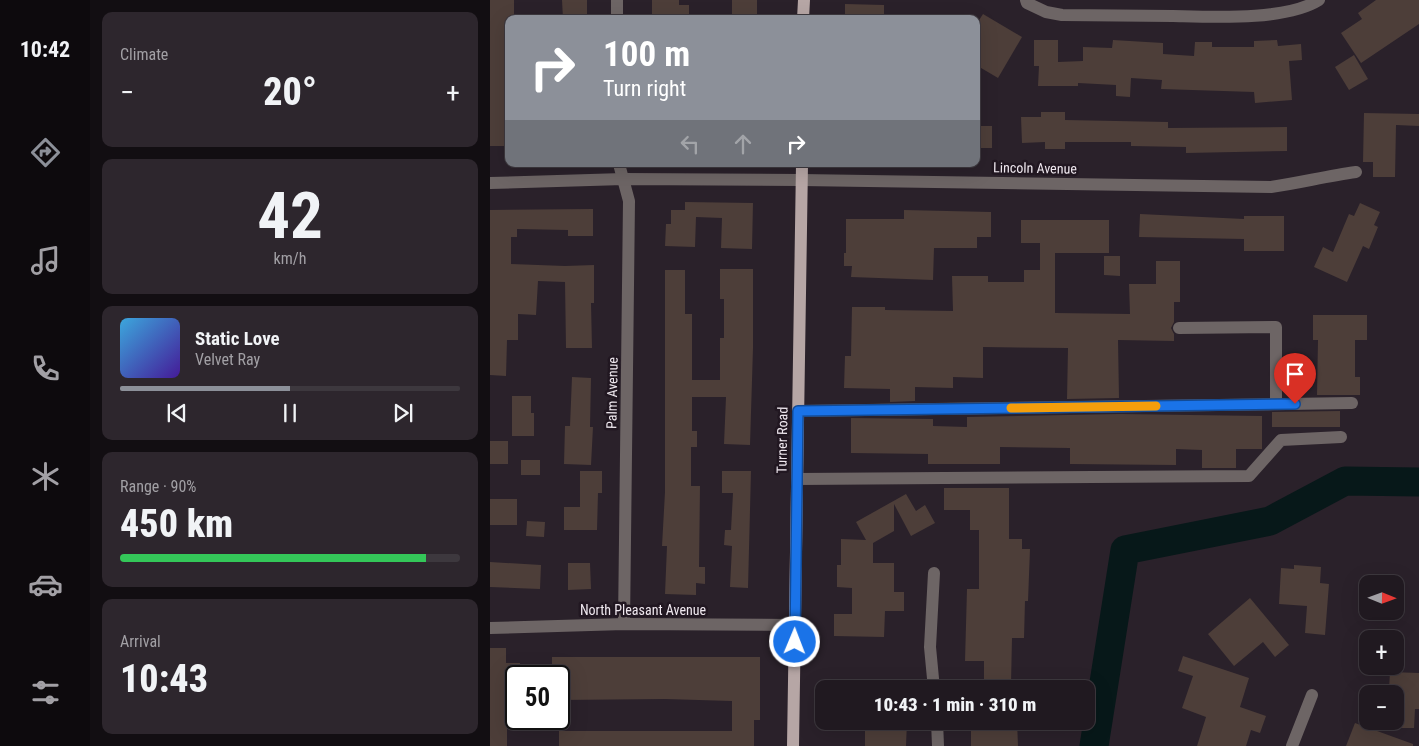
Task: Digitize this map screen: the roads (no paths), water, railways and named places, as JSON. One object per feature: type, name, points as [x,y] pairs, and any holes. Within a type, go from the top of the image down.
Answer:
[{"type":"main road","points":[[803,15],[804,0]]},
{"type":"main road","name":"Turner Road","points":[[794,746],[802,167]]},
{"type":"street","points":[[617,0],[617,15]]},
{"type":"street","points":[[1026,0],[1027,3],[1046,12],[1062,15],[1240,17],[1291,11],[1320,0]]},
{"type":"street","name":"Palm Avenue","points":[[620,167],[629,201],[624,624]]},
{"type":"street","name":"Lincoln Avenue","points":[[490,183],[623,180],[801,180],[1271,187],[1356,172]]},
{"type":"street","points":[[1179,328],[1276,327],[1276,404]]},
{"type":"street","points":[[798,411],[1352,403]]},
{"type":"street","points":[[797,479],[1249,476],[1281,440],[1341,437]]},
{"type":"street","points":[[933,680],[930,647],[934,573]]},
{"type":"street","name":"North Pleasant Avenue","points":[[490,628],[624,624],[795,625]]},
{"type":"street","points":[[1292,746],[1312,695]]},
{"type":"street","points":[[937,730],[938,746]]},
{"type":"waterway","points":[[1094,746],[1125,550],[1270,521],[1345,481],[1419,482]]}]
